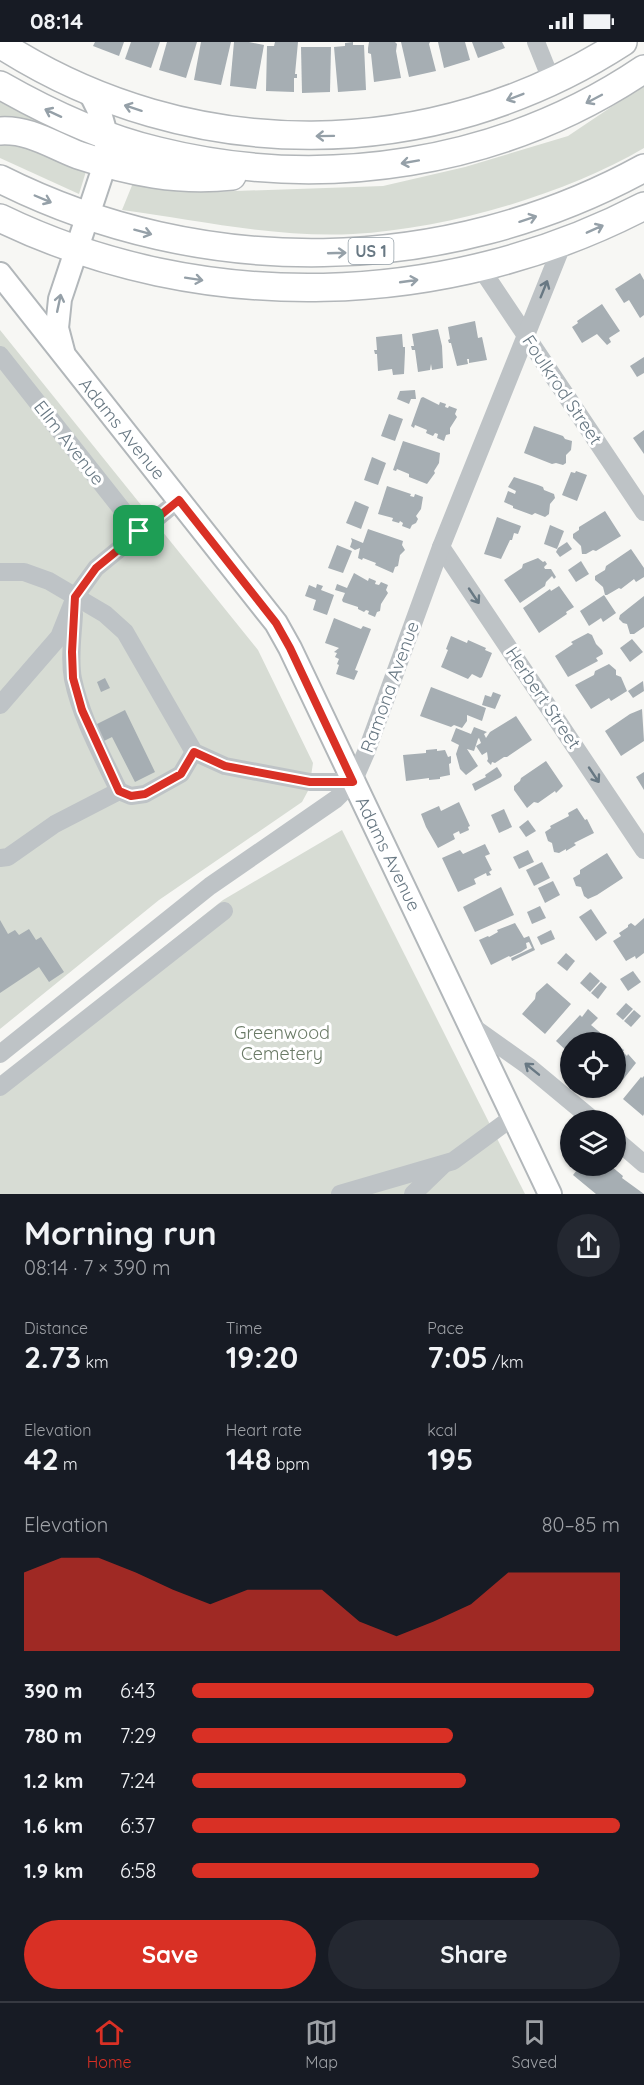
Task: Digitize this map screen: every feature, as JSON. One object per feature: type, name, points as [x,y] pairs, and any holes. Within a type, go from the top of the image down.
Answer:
[{"type":"highway","points":[[0,44],[48,72],[144,111],[210,127],[280,135],[328,136],[376,132],[447,119],[516,97],[552,82],[623,42]]},
{"type":"highway","points":[[0,85],[51,112],[107,135],[178,156],[228,165],[278,170],[329,171],[432,158],[483,145],[565,114],[620,85],[644,69]]},
{"type":"highway","points":[[0,131],[11,130],[31,134],[105,164],[156,175],[199,179],[278,170]]},
{"type":"highway","name":"US 1","points":[[0,179],[87,216],[159,236],[216,247],[303,254],[390,250],[466,236],[530,218],[584,198],[644,168]]},
{"type":"highway","name":"US 1","points":[[0,218],[76,249],[171,275],[243,285],[302,287],[364,285],[424,279],[480,267],[563,243],[644,206]]},
{"type":"main road","points":[[65,358],[57,328],[57,314],[63,289],[105,164],[107,135],[98,106],[88,90]]},
{"type":"main road","name":"Adams Avenue","points":[[0,274],[276,623],[290,648],[550,1194]]},
{"type":"street","points":[[536,42],[552,82]]},
{"type":"street","name":"Ramona Avenue","points":[[0,1054],[210,886],[336,799],[353,782],[367,750],[441,547],[563,243]]},
{"type":"street","name":"Foulkrod Street","points":[[480,267],[644,512]]},
{"type":"street","name":"Ellm Avenue","points":[[0,355],[139,531]]},
{"type":"street","points":[[0,705],[59,637],[75,597],[96,568],[179,500]]},
{"type":"street","name":"Herbert Street","points":[[441,547],[644,850]]},
{"type":"street","points":[[0,572],[24,572],[49,581],[105,614],[125,632],[194,752],[225,766],[310,782],[353,782]]},
{"type":"street","points":[[75,597],[73,678],[82,710],[119,791],[131,796],[145,794],[181,774],[194,752]]},
{"type":"street","points":[[0,858],[8,857],[56,824],[119,791]]},
{"type":"street","points":[[0,1087],[224,911]]},
{"type":"street","points":[[469,1024],[528,1066],[581,1110]]},
{"type":"street","points":[[340,1194],[453,1161],[513,1117]]},
{"type":"street","points":[[626,1148],[644,1164]]},
{"type":"street","points":[[413,1194],[444,1164]]},
{"type":"green space","points":[[644,85],[644,148],[578,181],[541,195],[465,217],[389,231],[325,235],[266,231],[122,210],[133,183],[208,192],[383,186],[465,167],[568,136]]},
{"type":"green space","points":[[0,98],[86,140],[86,147],[20,119],[0,117]]},
{"type":"green space","points":[[0,136],[88,165],[79,194],[0,158]]},
{"type":"green space","points":[[0,330],[258,650],[313,763],[309,789],[302,802],[159,900],[0,1029]]},
{"type":"green space","name":"Greenwood Cemetery","points":[[342,830],[525,1194],[0,1194],[0,1078],[223,900]]},
{"type":"building","points":[[95,42],[124,42],[119,56],[93,46]]},
{"type":"building","points":[[131,42],[160,42],[151,68],[125,59]]},
{"type":"building","points":[[167,42],[197,42],[186,78],[159,70]]},
{"type":"building","points":[[201,42],[231,42],[221,85],[194,80]]},
{"type":"building","points":[[234,42],[264,45],[256,89],[230,86]]},
{"type":"building","points":[[275,42],[298,42],[295,74],[297,78],[294,78],[294,92],[266,91],[267,46],[274,46]]},
{"type":"building","points":[[353,42],[353,45],[364,45],[366,90],[338,92],[334,47],[345,46],[345,43]]},
{"type":"building","points":[[369,42],[395,42],[397,44],[396,51],[401,78],[374,82],[371,54],[368,53]]},
{"type":"building","points":[[401,42],[430,42],[436,71],[409,77]]},
{"type":"building","points":[[438,42],[465,42],[470,60],[444,68]]},
{"type":"building","points":[[472,42],[502,42],[505,48],[478,58]]},
{"type":"building","points":[[301,47],[331,47],[330,92],[302,93]]},
{"type":"building","points":[[640,273],[644,280],[644,315],[640,318],[629,300],[624,303],[615,289]]},
{"type":"building","points":[[602,304],[620,331],[609,338],[611,342],[607,345],[597,334],[582,343],[572,327]]},
{"type":"building","points":[[475,321],[478,338],[482,337],[487,360],[469,363],[467,359],[468,364],[457,366],[451,343],[448,340],[450,339],[448,327]]},
{"type":"building","points":[[438,329],[442,346],[443,368],[432,370],[431,364],[430,370],[418,372],[415,350],[412,350],[411,346],[414,346],[412,334]]},
{"type":"building","points":[[402,334],[403,347],[405,347],[404,374],[393,375],[392,369],[378,371],[377,354],[374,350],[377,350],[376,337]]},
{"type":"building","points":[[644,357],[644,373],[637,377],[630,366]]},
{"type":"building","points":[[415,390],[416,399],[411,399],[409,404],[397,399],[400,391]]},
{"type":"building","points":[[423,397],[439,405],[440,402],[446,404],[445,407],[457,409],[455,414],[457,417],[450,428],[450,434],[446,435],[444,441],[437,438],[438,434],[435,433],[433,436],[426,433],[427,430],[415,425],[414,428],[411,426]]},
{"type":"building","points":[[389,414],[403,419],[395,441],[381,436]]},
{"type":"building","points":[[534,426],[572,441],[571,450],[566,455],[566,463],[552,464],[524,453]]},
{"type":"building","points":[[644,430],[644,454],[633,438]]},
{"type":"building","points":[[403,441],[440,453],[435,473],[427,484],[397,469],[393,470]]},
{"type":"building","points":[[372,457],[386,463],[378,485],[364,480]]},
{"type":"building","points":[[576,471],[587,475],[577,501],[562,495],[571,472]]},
{"type":"building","points":[[514,477],[543,487],[544,490],[554,494],[555,498],[550,504],[549,514],[545,517],[535,513],[532,515],[504,502],[508,491],[515,494],[516,491],[508,487]]},
{"type":"building","points":[[387,486],[411,494],[410,496],[414,497],[415,494],[423,497],[421,509],[416,516],[418,519],[410,529],[402,526],[403,523],[400,521],[399,523],[392,521],[393,518],[378,514]]},
{"type":"building","points":[[355,501],[369,507],[361,529],[346,523]]},
{"type":"building","points":[[605,511],[621,536],[596,551],[582,554],[581,546],[573,538],[573,534],[579,530],[579,527]]},
{"type":"building","points":[[497,517],[521,526],[518,534],[514,533],[501,559],[484,554]]},
{"type":"building","points":[[550,525],[564,531],[557,549],[544,544]]},
{"type":"building","points":[[368,529],[403,541],[402,545],[405,550],[400,555],[398,566],[395,567],[393,573],[375,565],[376,563],[358,558],[360,548],[355,550],[350,547],[351,538],[363,543]]},
{"type":"building","points":[[567,542],[572,549],[560,557],[556,552]]},
{"type":"building","points":[[337,545],[352,551],[343,573],[328,568]]},
{"type":"building","points":[[631,549],[644,568],[644,577],[636,582],[634,579],[621,589],[605,595],[603,587],[595,580],[595,576]]},
{"type":"building","points":[[538,558],[545,561],[547,564],[545,569],[551,569],[556,577],[554,579],[552,576],[545,586],[520,603],[504,580],[522,568],[523,564]]},
{"type":"building","points":[[581,561],[589,574],[576,582],[568,570]]},
{"type":"building","points":[[354,573],[368,581],[369,578],[376,581],[375,584],[379,585],[381,582],[388,585],[386,590],[388,593],[375,617],[368,614],[369,611],[364,612],[358,607],[343,602],[345,593],[335,590],[337,584],[347,588]]},
{"type":"building","points":[[317,584],[323,586],[321,590],[334,595],[327,615],[313,610],[316,600],[305,596],[309,585],[316,588]]},
{"type":"building","points":[[559,586],[574,607],[539,633],[523,608],[550,589],[551,591]]},
{"type":"building","points":[[604,595],[616,613],[603,622],[601,618],[589,626],[580,611]]},
{"type":"building","points":[[644,596],[644,627],[630,634],[627,624],[619,619],[620,615]]},
{"type":"building","points":[[334,618],[361,629],[363,626],[371,629],[355,670],[358,671],[354,680],[336,674],[339,659],[335,657],[337,653],[334,652],[339,648],[325,643]]},
{"type":"building","points":[[588,633],[592,635],[603,654],[596,658],[598,661],[568,677],[555,656],[573,644],[571,642]]},
{"type":"building","points":[[451,636],[467,643],[468,640],[492,653],[482,677],[472,674],[468,679],[441,667]]},
{"type":"building","points":[[632,639],[643,652],[630,662],[620,648]]},
{"type":"building","points":[[609,664],[616,670],[616,675],[621,677],[627,691],[591,709],[575,685]]},
{"type":"building","points":[[105,678],[110,688],[101,692],[97,682]]},
{"type":"building","points":[[643,681],[644,691],[633,698],[628,691]]},
{"type":"building","points":[[431,687],[486,708],[482,721],[467,715],[467,721],[462,728],[454,725],[451,727],[420,716]]},
{"type":"building","points":[[493,692],[501,695],[495,709],[482,705],[485,695],[491,697]]},
{"type":"building","points":[[642,709],[644,741],[621,756],[605,731],[630,714]]},
{"type":"building","points":[[125,710],[155,772],[135,782],[112,737],[102,742],[93,726]]},
{"type":"building","points":[[516,716],[532,740],[507,757],[495,763],[492,762],[491,765],[487,761],[487,752],[482,755],[476,746],[481,743],[479,738],[474,751],[467,749],[478,766],[466,775],[460,769],[456,754],[459,745],[451,741],[456,728],[471,734],[474,727],[487,732],[484,734],[486,738],[490,732]]},
{"type":"building","points":[[437,749],[437,751],[445,750],[448,757],[451,756],[450,775],[440,777],[440,779],[406,781],[403,755],[426,753],[426,750]]},
{"type":"building","points":[[546,761],[563,786],[556,793],[555,791],[527,808],[514,790],[514,786],[521,778]]},
{"type":"building","points":[[497,767],[501,777],[475,791],[472,784],[486,777],[485,775]]},
{"type":"building","points":[[644,772],[644,790],[636,777]]},
{"type":"building","points":[[459,802],[470,826],[469,830],[453,834],[455,839],[438,848],[421,814],[439,806],[441,811]]},
{"type":"building","points":[[577,808],[585,820],[587,819],[594,833],[574,843],[576,845],[566,851],[566,849],[559,853],[554,852],[552,843],[548,841],[545,832]]},
{"type":"building","points":[[504,809],[512,827],[499,833],[491,815]]},
{"type":"building","points":[[528,820],[536,831],[526,837],[519,827]]},
{"type":"building","points":[[485,844],[490,854],[485,856],[492,870],[489,872],[491,875],[487,876],[486,873],[474,879],[476,884],[458,892],[442,858],[460,850],[463,854]]},
{"type":"building","points":[[528,850],[534,862],[519,869],[513,857]]},
{"type":"building","points":[[607,853],[623,878],[588,899],[584,896],[581,887],[576,886],[573,878],[580,874],[580,870]]},
{"type":"building","points":[[542,862],[550,878],[534,886],[526,870]]},
{"type":"building","points":[[553,881],[560,895],[545,903],[538,888]]},
{"type":"building","points":[[501,887],[514,915],[475,932],[463,907]]},
{"type":"building","points":[[540,906],[546,918],[532,924],[527,912]]},
{"type":"building","points":[[591,909],[607,933],[596,941],[579,917]]},
{"type":"building","points":[[644,918],[644,953],[636,959],[635,956],[626,961],[613,941],[621,936],[619,933],[628,925],[631,923],[635,926]]},
{"type":"building","points":[[0,920],[8,934],[15,930],[19,935],[29,929],[36,940],[41,937],[64,972],[49,982],[39,967],[0,993]]},
{"type":"building","points":[[515,923],[524,938],[529,936],[535,950],[512,961],[511,958],[532,948],[529,942],[526,943],[527,948],[521,952],[491,965],[479,940]]},
{"type":"building","points":[[551,930],[555,939],[541,945],[537,937]]},
{"type":"building","points":[[566,953],[575,961],[567,971],[557,963]]},
{"type":"building","points":[[633,971],[641,982],[628,991],[620,979]]},
{"type":"building","points":[[590,972],[600,981],[590,992],[580,983]]},
{"type":"building","points":[[601,982],[607,987],[598,999],[591,993]]},
{"type":"building","points":[[547,983],[571,1004],[545,1034],[522,1014],[535,999],[536,993]]},
{"type":"building","points":[[626,1003],[633,1009],[623,1020],[616,1014]]},
{"type":"building","points":[[588,1009],[598,1018],[591,1025],[599,1032],[564,1032],[580,1015],[582,1017]]},
{"type":"building","points":[[634,1010],[641,1016],[631,1027],[624,1021]]},
{"type":"building","points":[[628,1054],[636,1063],[626,1076],[626,1055]]},
{"type":"building","points":[[644,1076],[643,1116],[623,1099]]},
{"type":"building","points":[[574,1176],[623,1176],[622,1178],[644,1194],[596,1194]]},
{"type":"route","points":[[179,500],[276,623],[353,782],[310,782],[225,766],[194,752],[181,774],[145,794],[131,796],[119,791],[82,710],[73,678],[75,597],[96,568],[139,531],[179,500]]}]
